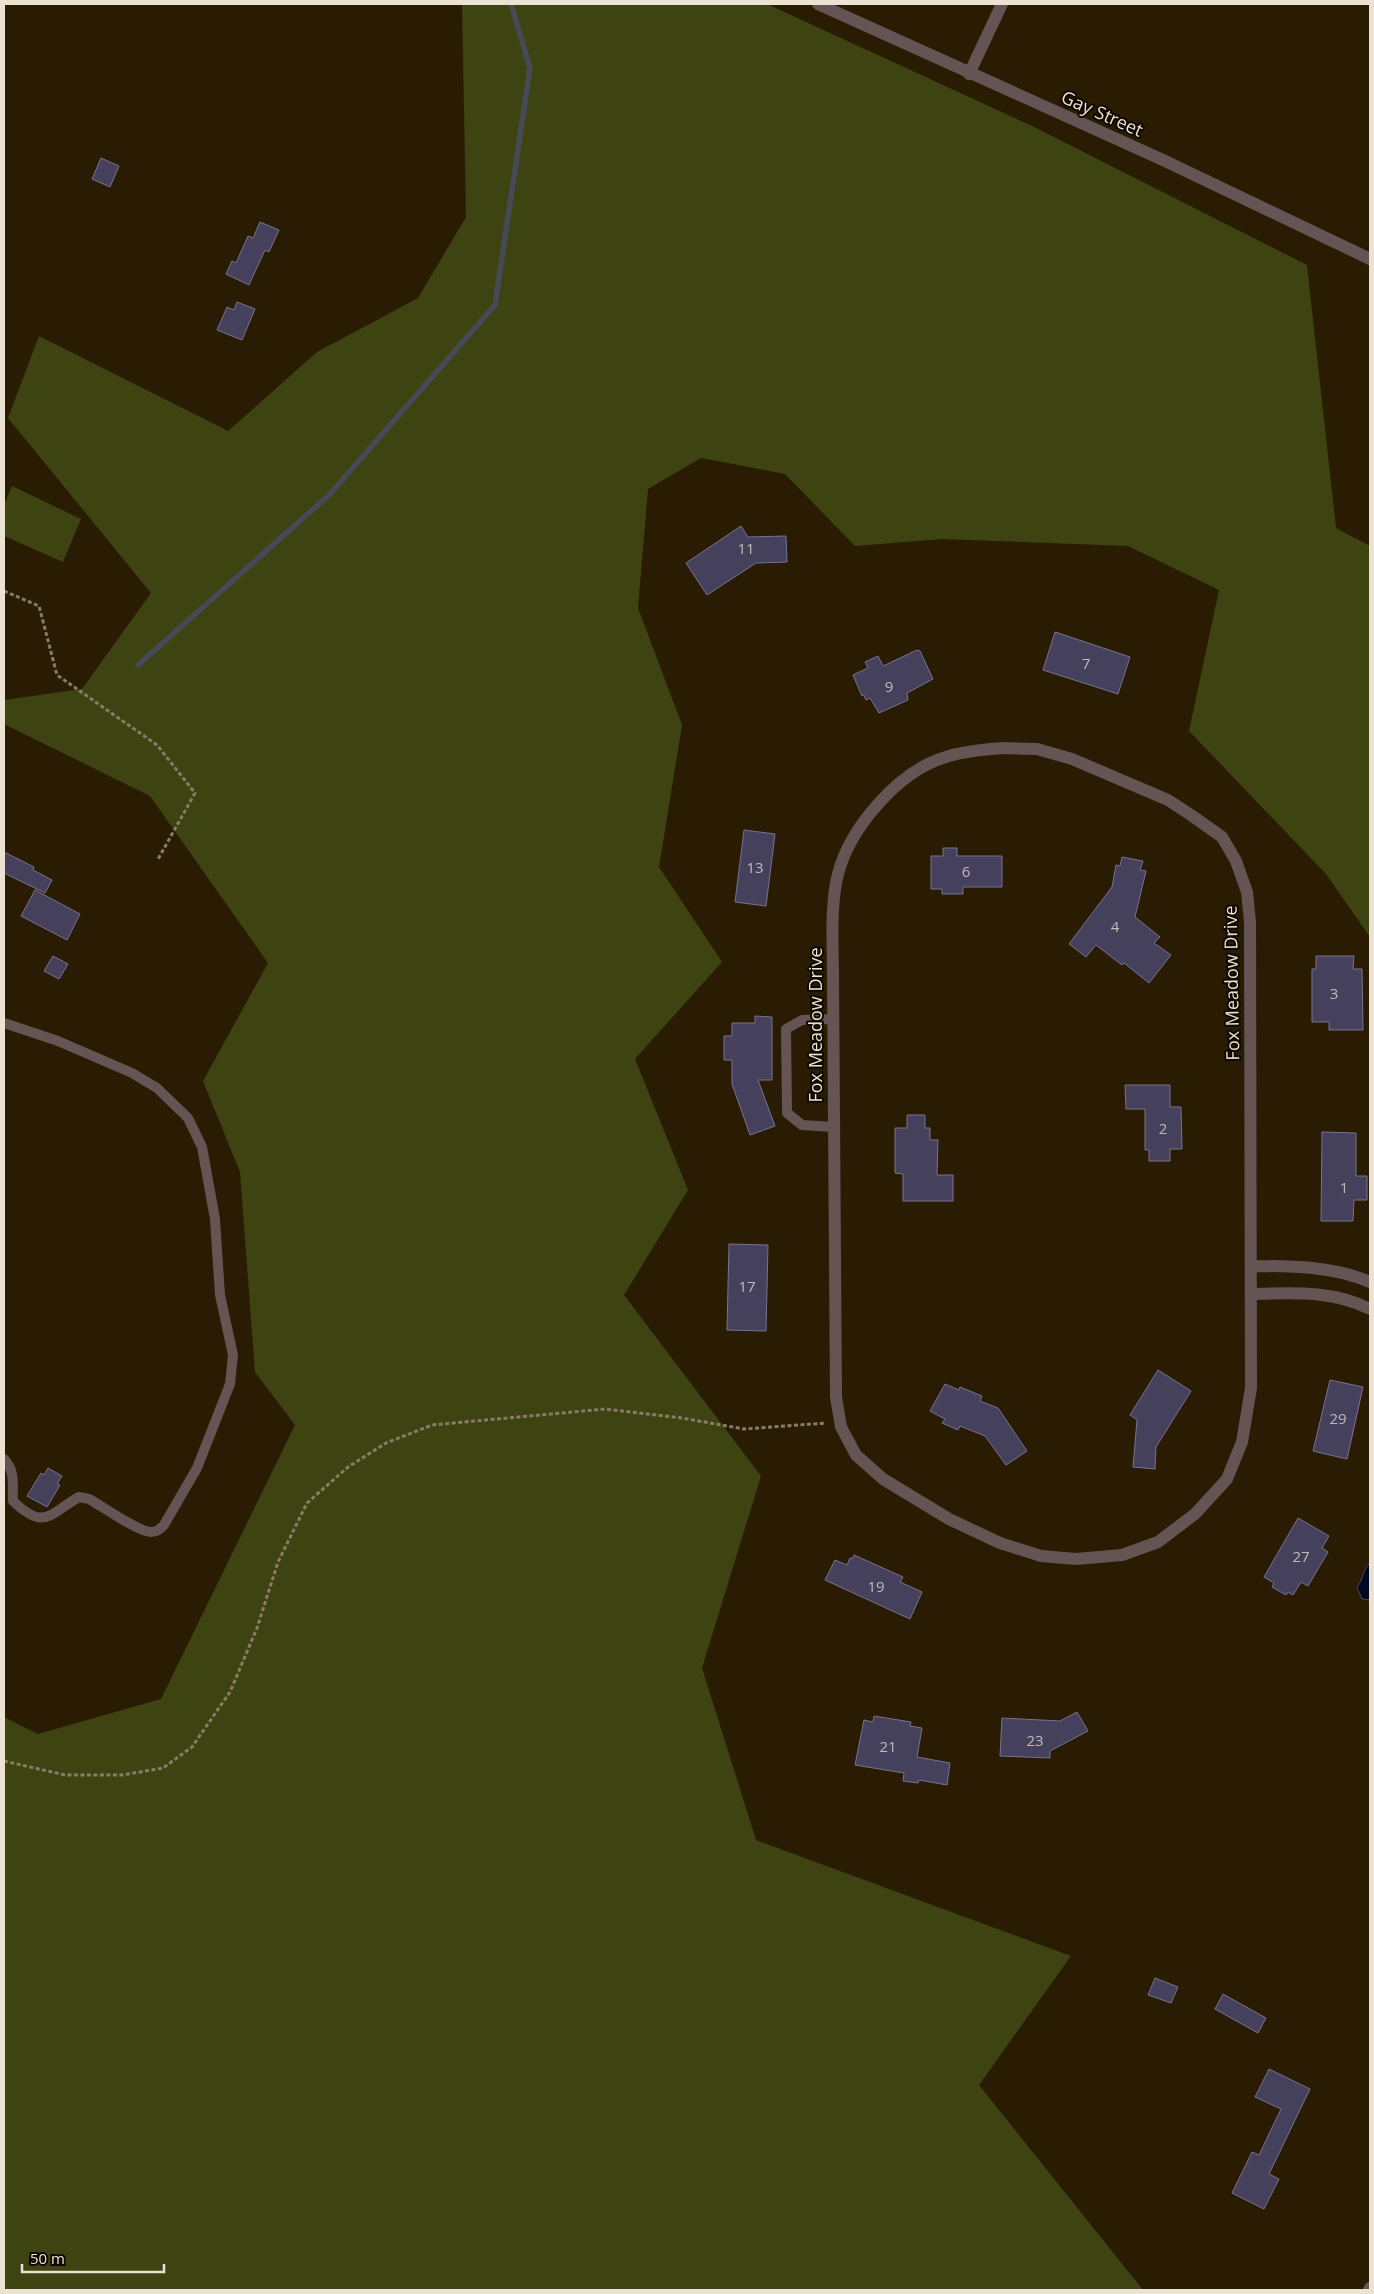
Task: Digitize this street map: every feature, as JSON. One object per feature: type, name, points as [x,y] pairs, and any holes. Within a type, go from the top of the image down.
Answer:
[{"type":"street","name":"Gay Street","points":[[818,4],[969,74],[1163,160],[1370,259]]},
{"type":"street","points":[[969,74],[1002,4]]},
{"type":"street","name":"Fox Meadow Drive","points":[[1002,748],[1037,749],[1072,759],[1168,800],[1222,837],[1236,861],[1247,892],[1250,922],[1251,1388],[1242,1442],[1227,1479],[1195,1514],[1158,1542],[1122,1555],[1076,1559],[1041,1556],[1000,1543],[919,1502],[883,1479],[856,1455],[841,1428],[836,1397],[834,1127],[834,920],[838,874],[862,824],[880,801],[899,783],[920,768],[945,757],[1002,748]]},
{"type":"street","points":[[1252,1266],[1325,1269],[1370,1282]]},
{"type":"street","points":[[1252,1294],[1327,1294],[1353,1300],[1370,1309]]},
{"type":"lane","points":[[833,1019],[802,1020],[786,1029],[787,1113],[802,1125],[834,1127]]},
{"type":"lane","points":[[4,1023],[58,1041],[132,1073],[157,1088],[188,1118],[202,1147],[215,1220],[220,1295],[233,1355],[230,1384],[197,1468],[164,1525],[157,1531],[150,1532],[140,1529],[89,1499],[79,1497],[58,1513],[46,1518],[34,1517],[22,1510],[13,1501],[14,1477],[4,1458]]},
{"type":"path","points":[[4,592],[39,606],[57,675],[157,745],[195,793],[157,861]]},
{"type":"path","points":[[4,1761],[65,1775],[122,1775],[163,1768],[192,1747],[230,1692],[257,1628],[278,1562],[307,1503],[348,1467],[386,1443],[432,1425],[605,1409],[682,1418],[744,1429],[840,1421]]},
{"type":"green space","points":[[462,4],[767,4],[1032,126],[1307,265],[1336,528],[1370,546],[1370,937],[1326,874],[1189,731],[1219,590],[1128,546],[942,539],[855,546],[785,474],[701,458],[648,489],[638,608],[682,725],[659,867],[722,962],[635,1059],[688,1190],[624,1295],[761,1476],[702,1668],[756,1840],[1071,1956],[979,2085],[1143,2290],[4,2290],[4,1717],[38,1734],[161,1699],[295,1425],[255,1372],[240,1172],[203,1081],[268,963],[150,796],[4,724],[4,700],[82,689],[151,593],[8,418],[39,336],[228,431],[317,352],[418,298],[466,217]]},
{"type":"green space","points":[[12,486],[81,519],[63,562],[4,536],[4,505]]},
{"type":"water","points":[[1370,1563],[1370,1600],[1362,1599],[1357,1587]]},
{"type":"building","points":[[101,158],[119,166],[110,187],[92,179]]},
{"type":"building","points":[[260,222],[279,230],[269,252],[265,250],[249,285],[226,274],[232,261],[236,263],[248,236],[253,238]]},
{"type":"building","points":[[237,302],[255,309],[242,340],[217,330],[227,307],[234,310]]},
{"type":"building","points":[[741,526],[748,537],[786,536],[787,562],[756,563],[707,595],[686,563]]},
{"type":"building","points":[[1055,632],[1130,657],[1118,694],[1043,670]]},
{"type":"building","points":[[917,650],[920,651],[933,679],[907,693],[908,700],[879,713],[870,698],[866,700],[864,695],[862,696],[853,675],[868,668],[865,662],[878,656],[883,666]]},
{"type":"building","points":[[744,830],[775,834],[766,906],[735,902]]},
{"type":"building","points":[[943,848],[957,848],[957,856],[1002,856],[1002,887],[963,887],[963,894],[942,894],[942,889],[931,889],[931,856],[943,856]]},
{"type":"building","points":[[4,852],[34,867],[33,870],[52,880],[45,893],[4,873]]},
{"type":"building","points":[[1122,857],[1143,861],[1140,870],[1146,871],[1135,917],[1160,937],[1154,943],[1171,955],[1149,983],[1124,963],[1122,965],[1096,945],[1086,957],[1069,944],[1112,887],[1116,865],[1120,866]]},
{"type":"building","points":[[35,890],[80,914],[67,940],[21,916]]},
{"type":"building","points":[[53,956],[68,964],[59,979],[44,971]]},
{"type":"building","points":[[1316,956],[1354,956],[1353,969],[1362,969],[1363,1030],[1329,1030],[1329,1022],[1312,1022],[1312,969],[1316,969]]},
{"type":"building","points":[[755,1016],[772,1017],[772,1080],[758,1080],[775,1126],[750,1135],[732,1084],[732,1060],[724,1060],[724,1036],[732,1036],[732,1023],[755,1023]]},
{"type":"building","points":[[1125,1085],[1170,1085],[1170,1107],[1181,1107],[1182,1149],[1170,1149],[1170,1161],[1149,1161],[1149,1150],[1145,1150],[1145,1109],[1126,1109]]},
{"type":"building","points":[[907,1115],[925,1115],[925,1128],[930,1128],[930,1140],[938,1140],[937,1175],[953,1175],[953,1201],[903,1201],[903,1174],[895,1173],[895,1128],[907,1128]]},
{"type":"building","points":[[1322,1132],[1356,1133],[1356,1176],[1367,1176],[1367,1200],[1354,1200],[1353,1221],[1321,1221]]},
{"type":"building","points":[[729,1244],[768,1245],[766,1331],[727,1330]]},
{"type":"building","points":[[1158,1370],[1191,1391],[1156,1447],[1155,1469],[1133,1467],[1137,1420],[1130,1415]]},
{"type":"building","points":[[1330,1380],[1363,1387],[1347,1459],[1313,1451]]},
{"type":"building","points":[[945,1384],[959,1390],[960,1387],[982,1396],[980,1401],[998,1408],[1027,1451],[1006,1465],[985,1436],[960,1426],[958,1430],[942,1423],[945,1419],[930,1411]]},
{"type":"building","points":[[48,1468],[62,1476],[57,1484],[60,1485],[47,1507],[27,1496],[41,1473],[44,1475]]},
{"type":"building","points":[[1298,1518],[1329,1536],[1322,1548],[1328,1552],[1308,1586],[1301,1582],[1293,1595],[1288,1592],[1286,1595],[1272,1587],[1274,1583],[1264,1577]]},
{"type":"building","points":[[854,1555],[903,1577],[900,1582],[922,1592],[910,1619],[825,1580],[835,1560],[847,1565],[850,1558],[852,1559]]},
{"type":"building","points":[[1077,1712],[1088,1731],[1050,1751],[1050,1758],[1000,1756],[1002,1718],[1060,1721]]},
{"type":"building","points":[[874,1716],[911,1722],[910,1726],[922,1728],[917,1757],[950,1763],[947,1785],[919,1780],[918,1783],[903,1781],[904,1773],[855,1765],[864,1720],[873,1722]]},
{"type":"building","points":[[1155,1978],[1178,1987],[1171,2003],[1148,1995]]},
{"type":"building","points":[[1223,1994],[1266,2018],[1258,2033],[1215,2009]]},
{"type":"building","points":[[1269,2069],[1310,2089],[1269,2174],[1279,2179],[1264,2209],[1232,2193],[1252,2152],[1259,2155],[1281,2109],[1255,2097]]},
{"type":"waterway","points":[[138,665],[329,495],[495,305],[530,68],[511,4]]}]
